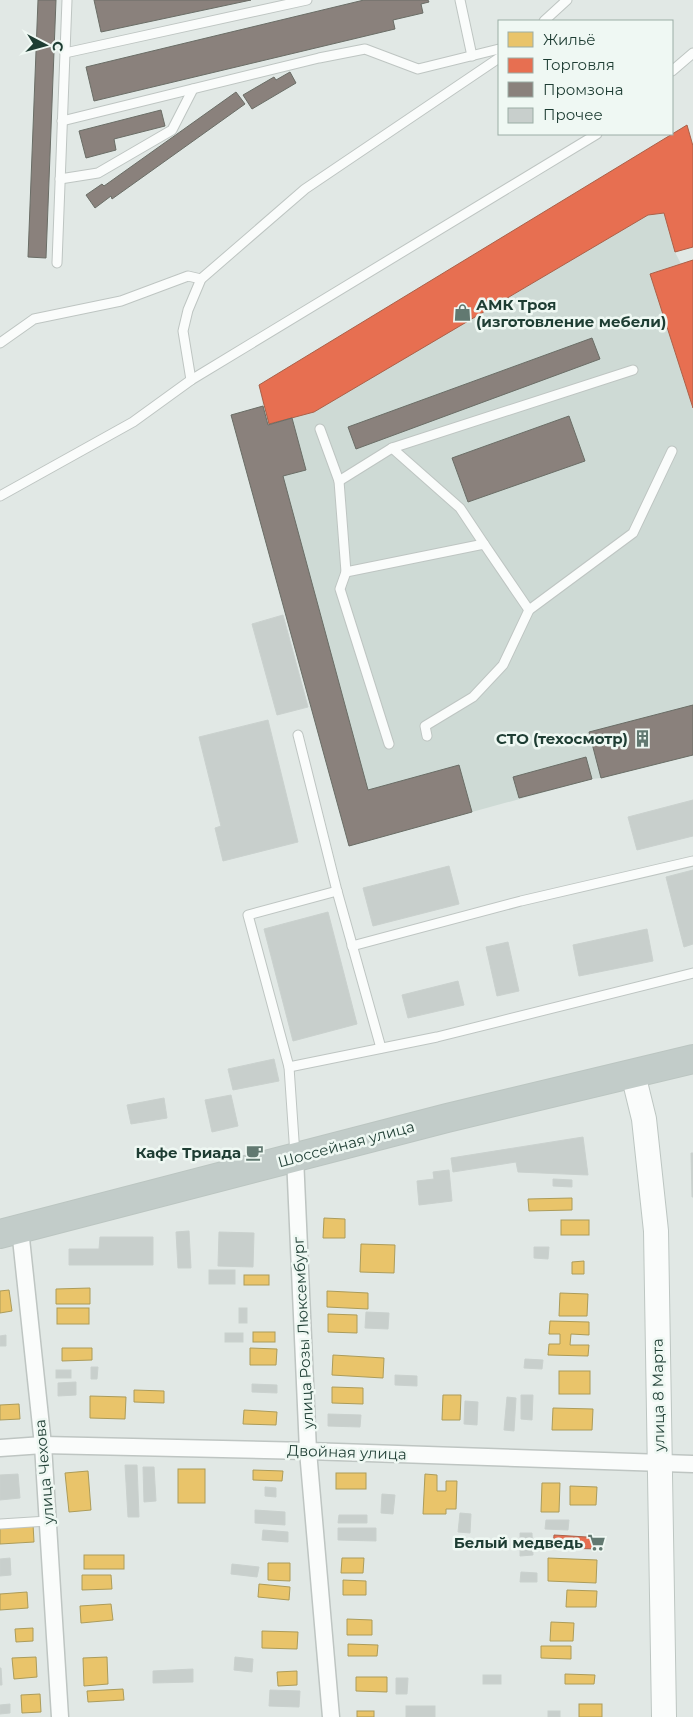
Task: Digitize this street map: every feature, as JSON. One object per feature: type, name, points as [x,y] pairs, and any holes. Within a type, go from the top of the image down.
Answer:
[{"type":"highway","name":"Шоссейная улица","points":[[10,1231],[447,1118],[693,1059]]},
{"type":"main road","name":"улица 8 Марта","points":[[633,1074],[644,1119],[656,1231],[664,1717]]},
{"type":"street","name":"улица Розы Люксембург","points":[[295,1157],[308,1451],[331,1717]]},
{"type":"street","name":"улица Чехова","points":[[10,1231],[43,1446],[60,1717]]},
{"type":"street","name":"Двойная улица","points":[[0,1448],[43,1446],[308,1451],[693,1464]]},
{"type":"lane","points":[[57,263],[67,0]]},
{"type":"lane","points":[[65,53],[307,0]]},
{"type":"lane","points":[[460,0],[472,56]]},
{"type":"lane","points":[[545,20],[567,0]]},
{"type":"lane","points":[[62,121],[365,49],[418,69],[498,49]]},
{"type":"lane","points":[[673,70],[693,53]]},
{"type":"lane","points":[[190,380],[184,331],[188,310],[201,279],[305,189],[498,59]]},
{"type":"lane","points":[[60,179],[98,173],[172,130],[192,89]]},
{"type":"lane","points":[[0,496],[133,422],[190,380],[595,135]]},
{"type":"lane","points":[[0,343],[34,320],[121,301],[188,276],[201,279]]},
{"type":"lane","points":[[339,481],[392,448],[633,370]]},
{"type":"lane","points":[[320,429],[339,481],[346,572],[340,589],[388,744]]},
{"type":"lane","points":[[392,448],[460,508],[529,610]]},
{"type":"lane","points":[[427,736],[425,726],[473,697],[503,664],[529,610],[634,533],[672,451]]},
{"type":"lane","points":[[346,572],[484,544]]},
{"type":"lane","points":[[298,735],[337,891],[381,1048]]},
{"type":"lane","points":[[352,946],[521,900],[693,861]]},
{"type":"lane","points":[[295,1157],[289,1067],[248,915],[337,891]]},
{"type":"lane","points":[[289,1067],[437,1037],[693,973]]},
{"type":"lane","points":[[0,1524],[48,1521]]},
{"type":"shaded area","points":[[687,125],[693,247],[675,252],[681,264],[650,274],[693,408],[693,755],[592,779],[349,846],[231,415],[263,406],[259,385]]},
{"type":"building: Жильё","points":[[572,1198],[572,1210],[529,1211],[528,1199]]},
{"type":"building: Жильё","points":[[324,1218],[345,1219],[345,1238],[323,1238]]},
{"type":"building: Жильё","points":[[561,1220],[589,1220],[589,1235],[561,1235]]},
{"type":"building: Жильё","points":[[361,1244],[395,1245],[394,1273],[360,1272]]},
{"type":"building: Жильё","points":[[584,1261],[584,1274],[572,1274],[572,1262]]},
{"type":"building: Жильё","points":[[244,1275],[269,1275],[269,1285],[244,1285]]},
{"type":"building: Жильё","points":[[90,1288],[90,1304],[56,1304],[56,1289]]},
{"type":"building: Жильё","points":[[9,1290],[12,1311],[0,1313],[0,1291]]},
{"type":"building: Жильё","points":[[327,1291],[368,1293],[368,1309],[327,1307]]},
{"type":"building: Жильё","points":[[560,1293],[588,1294],[587,1316],[559,1316]]},
{"type":"building: Жильё","points":[[57,1308],[89,1308],[89,1324],[57,1324]]},
{"type":"building: Жильё","points":[[328,1314],[357,1315],[357,1333],[328,1332]]},
{"type":"building: Жильё","points":[[550,1321],[589,1322],[589,1335],[571,1334],[570,1345],[589,1345],[588,1356],[548,1355],[549,1344],[560,1344],[560,1334],[549,1334]]},
{"type":"building: Жильё","points":[[253,1332],[275,1332],[275,1342],[253,1342]]},
{"type":"building: Жильё","points":[[62,1348],[92,1348],[92,1360],[62,1361]]},
{"type":"building: Жильё","points":[[250,1348],[277,1349],[276,1365],[250,1365]]},
{"type":"building: Жильё","points":[[333,1355],[384,1358],[383,1378],[332,1375]]},
{"type":"building: Жильё","points":[[559,1371],[590,1371],[590,1394],[559,1394]]},
{"type":"building: Жильё","points":[[332,1387],[363,1388],[363,1404],[332,1403]]},
{"type":"building: Жильё","points":[[134,1390],[164,1391],[164,1403],[134,1402]]},
{"type":"building: Жильё","points":[[443,1395],[461,1395],[460,1420],[442,1420]]},
{"type":"building: Жильё","points":[[90,1396],[126,1397],[125,1419],[90,1418]]},
{"type":"building: Жильё","points":[[19,1404],[20,1419],[0,1420],[0,1405]]},
{"type":"building: Жильё","points":[[553,1408],[593,1409],[592,1430],[552,1430]]},
{"type":"building: Жильё","points":[[244,1410],[277,1412],[276,1425],[243,1424]]},
{"type":"building: Жильё","points":[[178,1469],[205,1469],[205,1503],[178,1503]]},
{"type":"building: Жильё","points":[[253,1470],[283,1471],[282,1481],[253,1480]]},
{"type":"building: Жильё","points":[[88,1471],[91,1510],[69,1512],[65,1473]]},
{"type":"building: Жильё","points":[[336,1473],[366,1473],[366,1489],[336,1489]]},
{"type":"building: Жильё","points":[[425,1474],[437,1475],[437,1491],[446,1491],[446,1481],[457,1481],[456,1509],[446,1509],[446,1514],[423,1514]]},
{"type":"building: Жильё","points":[[542,1483],[560,1483],[559,1512],[541,1512]]},
{"type":"building: Жильё","points":[[570,1486],[597,1487],[596,1505],[570,1505]]},
{"type":"building: Жильё","points":[[33,1524],[34,1542],[0,1544],[0,1526]]},
{"type":"building: Жильё","points":[[84,1555],[124,1555],[124,1569],[84,1569]]},
{"type":"building: Жильё","points":[[342,1558],[364,1558],[363,1573],[341,1573]]},
{"type":"building: Жильё","points":[[548,1558],[597,1560],[596,1583],[548,1581]]},
{"type":"building: Жильё","points":[[268,1563],[290,1563],[290,1581],[268,1580]]},
{"type":"building: Жильё","points":[[82,1575],[111,1575],[112,1589],[82,1590]]},
{"type":"building: Жильё","points":[[343,1580],[366,1581],[366,1595],[343,1595]]},
{"type":"building: Жильё","points":[[259,1584],[290,1587],[289,1600],[258,1597]]},
{"type":"building: Жильё","points":[[567,1590],[597,1591],[596,1607],[566,1607]]},
{"type":"building: Жильё","points":[[27,1592],[28,1608],[0,1610],[0,1594]]},
{"type":"building: Жильё","points":[[111,1604],[113,1620],[81,1623],[80,1606]]},
{"type":"building: Жильё","points":[[347,1619],[372,1620],[372,1635],[347,1635]]},
{"type":"building: Жильё","points":[[551,1622],[574,1623],[573,1641],[550,1641]]},
{"type":"building: Жильё","points":[[33,1628],[33,1641],[16,1642],[15,1629]]},
{"type":"building: Жильё","points":[[262,1631],[298,1632],[297,1649],[262,1648]]},
{"type":"building: Жильё","points":[[348,1644],[378,1645],[377,1656],[348,1656]]},
{"type":"building: Жильё","points":[[541,1646],[571,1646],[571,1659],[541,1658]]},
{"type":"building: Жильё","points":[[36,1657],[37,1677],[14,1679],[12,1658]]},
{"type":"building: Жильё","points":[[107,1657],[108,1684],[84,1686],[83,1658]]},
{"type":"building: Жильё","points":[[297,1671],[297,1685],[278,1686],[277,1672]]},
{"type":"building: Жильё","points":[[565,1674],[595,1675],[594,1684],[565,1684]]},
{"type":"building: Жильё","points":[[356,1677],[387,1677],[387,1692],[356,1691]]},
{"type":"building: Жильё","points":[[123,1689],[124,1700],[88,1702],[87,1691]]},
{"type":"building: Жильё","points":[[40,1694],[41,1712],[22,1713],[21,1695]]},
{"type":"building: Жильё","points":[[579,1704],[602,1704],[602,1717],[579,1717]]},
{"type":"building: Жильё","points":[[357,1711],[374,1711],[374,1717],[357,1717]]},
{"type":"building: Торговля","points":[[687,125],[693,146],[693,247],[675,252],[664,213],[648,215],[314,412],[269,424],[259,385]]},
{"type":"building: Торговля","points":[[693,260],[693,408],[650,274]]},
{"type":"building: Торговля","points":[[554,1535],[603,1538],[603,1549],[553,1548]]},
{"type":"building: Промзона","points":[[38,0],[56,0],[46,258],[28,257]]},
{"type":"building: Промзона","points":[[94,0],[251,0],[101,32]]},
{"type":"building: Промзона","points":[[364,0],[428,0],[429,2],[421,4],[423,13],[393,20],[395,29],[94,101],[86,67]]},
{"type":"building: Промзона","points":[[290,72],[296,83],[252,109],[243,95],[274,77],[276,80]]},
{"type":"building: Промзона","points":[[236,92],[245,104],[112,199],[111,196],[95,208],[86,195],[102,184],[104,186]]},
{"type":"building: Промзона","points":[[161,110],[165,126],[114,139],[116,150],[86,158],[79,131]]},
{"type":"building: Промзона","points":[[592,338],[600,359],[356,449],[348,427]]},
{"type":"building: Промзона","points":[[263,406],[268,425],[292,418],[306,470],[283,476],[368,790],[459,765],[472,812],[349,846],[231,415]]},
{"type":"building: Промзона","points":[[569,416],[585,461],[468,502],[452,458]]},
{"type":"building: Промзона","name":"СТО (техосмотр)","points":[[693,705],[693,755],[601,778],[589,732]]},
{"type":"building: Промзона","points":[[586,757],[592,779],[519,798],[513,777]]},
{"type":"building: Прочее","points":[[283,615],[308,707],[277,715],[252,624]]},
{"type":"building: Прочее","points":[[268,720],[298,842],[223,861],[215,828],[221,826],[199,737]]},
{"type":"building: Прочее","points":[[693,800],[693,836],[637,850],[628,817]]},
{"type":"building: Прочее","points":[[449,866],[459,904],[373,926],[363,888]]},
{"type":"building: Прочее","points":[[693,870],[693,944],[684,947],[666,877]]},
{"type":"building: Прочее","points":[[328,912],[357,1024],[293,1041],[264,929]]},
{"type":"building: Прочее","points":[[647,929],[653,961],[579,976],[573,945]]},
{"type":"building: Прочее","points":[[508,942],[519,991],[497,996],[486,947]]},
{"type":"building: Прочее","points":[[458,981],[464,1005],[408,1018],[402,995]]},
{"type":"building: Прочее","points":[[274,1059],[279,1081],[233,1090],[228,1069]]},
{"type":"building: Прочее","points":[[231,1095],[238,1126],[212,1132],[205,1100]]},
{"type":"building: Прочее","points":[[164,1098],[167,1118],[131,1124],[127,1105]]},
{"type":"building: Прочее","points":[[583,1137],[588,1175],[518,1172],[516,1162],[453,1172],[451,1158]]},
{"type":"building: Прочее","points":[[691,1153],[693,1153],[693,1197],[692,1197]]},
{"type":"building: Прочее","points":[[449,1170],[452,1201],[419,1205],[417,1181],[434,1179],[433,1172]]},
{"type":"building: Прочее","points":[[553,1179],[572,1180],[572,1187],[553,1186]]},
{"type":"building: Прочее","points":[[189,1231],[191,1268],[178,1268],[176,1232]]},
{"type":"building: Прочее","points":[[219,1232],[254,1233],[253,1267],[218,1266]]},
{"type":"building: Прочее","points":[[100,1237],[153,1237],[153,1265],[69,1265],[69,1249],[99,1249]]},
{"type":"building: Прочее","points":[[534,1247],[549,1247],[548,1259],[534,1258]]},
{"type":"building: Прочее","points":[[209,1270],[235,1270],[235,1284],[209,1284]]},
{"type":"building: Прочее","points":[[239,1308],[247,1308],[247,1323],[239,1323]]},
{"type":"building: Прочее","points":[[366,1312],[389,1313],[388,1329],[365,1328]]},
{"type":"building: Прочее","points":[[225,1333],[243,1333],[243,1342],[225,1342]]},
{"type":"building: Прочее","points":[[6,1335],[6,1346],[0,1346],[0,1336]]},
{"type":"building: Прочее","points":[[525,1359],[543,1360],[542,1369],[524,1368]]},
{"type":"building: Прочее","points":[[91,1367],[98,1367],[97,1379],[91,1379]]},
{"type":"building: Прочее","points":[[56,1370],[71,1370],[71,1378],[56,1378]]},
{"type":"building: Прочее","points":[[395,1375],[417,1376],[417,1386],[395,1385]]},
{"type":"building: Прочее","points":[[76,1382],[76,1395],[58,1396],[58,1383]]},
{"type":"building: Прочее","points":[[252,1384],[277,1385],[277,1393],[252,1392]]},
{"type":"building: Прочее","points":[[521,1395],[533,1395],[532,1420],[521,1419]]},
{"type":"building: Прочее","points":[[507,1397],[516,1398],[514,1431],[504,1430]]},
{"type":"building: Прочее","points":[[465,1401],[478,1402],[477,1425],[464,1424]]},
{"type":"building: Прочее","points":[[328,1414],[361,1415],[360,1427],[328,1426]]},
{"type":"building: Прочее","points":[[125,1465],[137,1465],[139,1517],[128,1517]]},
{"type":"building: Прочее","points":[[143,1467],[154,1467],[156,1501],[144,1502]]},
{"type":"building: Прочее","points":[[18,1474],[20,1498],[0,1500],[0,1475]]},
{"type":"building: Прочее","points":[[265,1487],[276,1488],[276,1497],[265,1496]]},
{"type":"building: Прочее","points":[[382,1494],[395,1495],[393,1514],[381,1513]]},
{"type":"building: Прочее","points":[[255,1510],[285,1512],[285,1525],[255,1523]]},
{"type":"building: Прочее","points":[[460,1513],[471,1514],[470,1533],[458,1532]]},
{"type":"building: Прочее","points":[[339,1515],[367,1515],[367,1523],[338,1523]]},
{"type":"building: Прочее","points":[[546,1520],[569,1520],[568,1530],[545,1529]]},
{"type":"building: Прочее","points":[[338,1528],[376,1528],[376,1541],[338,1540]]},
{"type":"building: Прочее","points":[[263,1530],[288,1532],[288,1542],[262,1540]]},
{"type":"building: Прочее","points":[[520,1533],[532,1533],[533,1555],[520,1556]]},
{"type":"building: Прочее","points":[[10,1558],[11,1575],[0,1576],[0,1559]]},
{"type":"building: Прочее","points":[[232,1564],[259,1567],[257,1577],[231,1574]]},
{"type":"building: Прочее","points":[[521,1572],[537,1573],[537,1582],[520,1582]]},
{"type":"building: Прочее","points":[[235,1657],[253,1659],[252,1672],[234,1670]]},
{"type":"building: Прочее","points":[[1,1668],[2,1685],[0,1685]]},
{"type":"building: Прочее","points":[[193,1669],[193,1682],[153,1683],[153,1671]]},
{"type":"building: Прочее","points":[[483,1675],[501,1675],[501,1684],[483,1684]]},
{"type":"building: Прочее","points":[[396,1678],[408,1678],[407,1694],[396,1694]]},
{"type":"building: Прочее","points":[[270,1690],[300,1691],[299,1707],[269,1706]]},
{"type":"building: Прочее","points":[[10,1704],[10,1713],[0,1714],[0,1705]]},
{"type":"building: Прочее","points":[[406,1706],[435,1706],[435,1717],[406,1717]]},
{"type":"building: Прочее","points":[[548,1711],[560,1711],[560,1717],[548,1717]]},
{"type":"place","name":"АМК Троя (изготовление мебели)","points":[[462,313]]},
{"type":"place","name":"СТО (техосмотр)","points":[[642,738]]},
{"type":"place","name":"Кафе Триада","points":[[255,1152]]},
{"type":"place","name":"Белый медведь","points":[[597,1542]]}]
